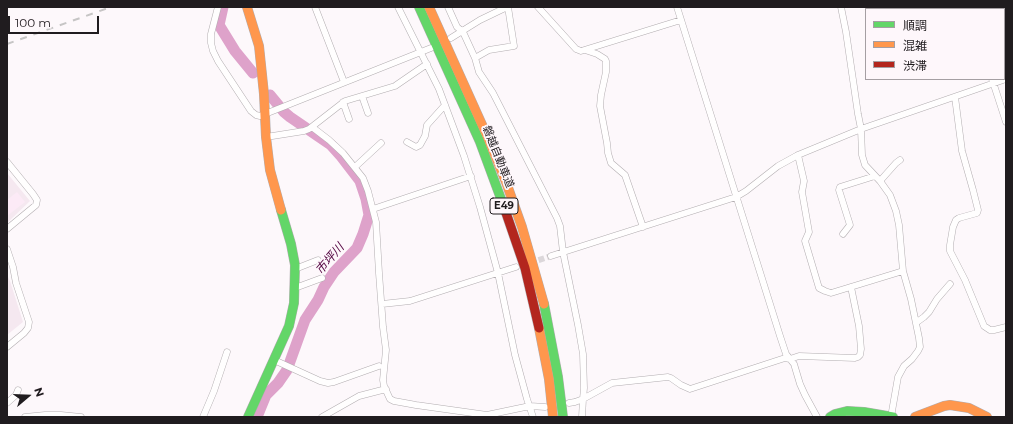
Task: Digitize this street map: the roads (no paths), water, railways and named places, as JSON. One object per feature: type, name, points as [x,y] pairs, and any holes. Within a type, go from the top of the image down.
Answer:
[{"type":"main road","points":[[246,7],[259,46],[270,170],[291,244],[295,269],[294,303],[289,326],[248,417]]},
{"type":"main road","name":"磐越自動車道","points":[[419,7],[480,142],[514,232],[525,268],[535,310],[549,379],[554,417]]},
{"type":"main road","name":"磐越自動車道","points":[[429,7],[488,138],[522,227],[543,301],[553,348],[563,417]]},
{"type":"main road","points":[[915,417],[950,405],[969,408],[987,417]]},
{"type":"main road","points":[[830,417],[846,411],[864,412],[892,417]]},
{"type":"street","points":[[218,7],[211,34],[211,43],[218,61],[251,111],[260,116],[431,48]]},
{"type":"street","points":[[315,7],[344,82]]},
{"type":"street","points":[[398,7],[439,89],[471,176],[498,273],[515,355],[533,417]]},
{"type":"street","points":[[448,7],[457,27],[463,32],[475,58],[479,72],[493,93],[558,218],[563,252],[583,354],[584,388],[582,417]]},
{"type":"street","points":[[451,38],[463,32],[480,20],[508,7],[514,46],[489,50],[475,58]]},
{"type":"street","points":[[538,7],[576,49],[581,51],[681,20]]},
{"type":"street","points":[[677,7],[786,354],[794,364],[800,384],[817,417]]},
{"type":"street","points":[[841,7],[861,129],[862,155],[867,168],[880,181],[890,195],[896,211],[899,225],[903,271],[917,322],[920,347],[916,354],[904,366],[898,377],[892,417]]},
{"type":"street","points":[[585,50],[597,54],[606,61],[606,72],[600,102],[608,153],[611,163],[625,175],[643,226]]},
{"type":"street","points":[[266,137],[304,131],[312,127],[343,102],[395,86],[426,64]]},
{"type":"street","points":[[551,256],[736,197],[778,166],[798,155],[861,129],[993,81],[1006,80]]},
{"type":"street","points":[[993,81],[1006,122]]},
{"type":"street","points":[[362,96],[368,113]]},
{"type":"street","points":[[955,96],[962,151],[974,190],[978,210],[977,213],[956,220],[952,227],[950,251],[965,280],[984,326],[990,330],[1006,327]]},
{"type":"street","points":[[343,102],[349,119]]},
{"type":"street","points":[[407,142],[416,147],[420,145],[425,136],[427,125],[445,105]]},
{"type":"street","points":[[312,127],[334,143],[363,178],[373,208],[376,222],[383,328],[386,350],[383,380],[390,399],[394,401],[487,415],[530,406],[545,407]]},
{"type":"street","points":[[355,168],[382,144]]},
{"type":"street","points":[[798,155],[804,180],[802,192],[809,232],[805,241],[819,288],[831,293],[903,271]]},
{"type":"street","points":[[880,181],[900,160]]},
{"type":"street","points":[[7,162],[37,200],[36,205],[7,229]]},
{"type":"street","points":[[373,208],[471,176]]},
{"type":"street","points":[[843,234],[850,225],[839,190],[840,187],[875,176]]},
{"type":"street","points":[[7,249],[29,322],[28,328],[24,333],[7,347]]},
{"type":"street","points":[[295,269],[318,260]]},
{"type":"street","points":[[382,304],[410,301],[516,267]]},
{"type":"street","points":[[295,288],[322,278]]},
{"type":"street","points":[[917,322],[929,312],[937,299],[950,284]]},
{"type":"street","points":[[569,403],[583,399],[612,383],[668,377],[690,389],[785,358],[790,359],[799,356],[858,357],[861,349],[859,326],[851,287]]},
{"type":"street","points":[[203,417],[214,391],[227,352]]},
{"type":"street","points":[[274,360],[320,381],[328,383],[379,366]]},
{"type":"street","points":[[322,417],[359,396],[386,389]]},
{"type":"street","points":[[7,403],[16,395],[18,390]]},
{"type":"street","points":[[25,417],[45,415],[81,417]]},
{"type":"waterway","name":"市坪川","points":[[223,7],[219,25],[235,51],[253,73]]},
{"type":"waterway","name":"市坪川","points":[[257,417],[266,395],[278,383],[287,370],[305,320],[318,300],[324,287],[334,272],[357,248],[369,215],[360,181],[340,155],[331,145],[284,112],[270,95]]},
{"type":"tunnel","points":[[530,263],[551,256]]},
{"type":"railway","points":[[7,44],[111,7]]}]
